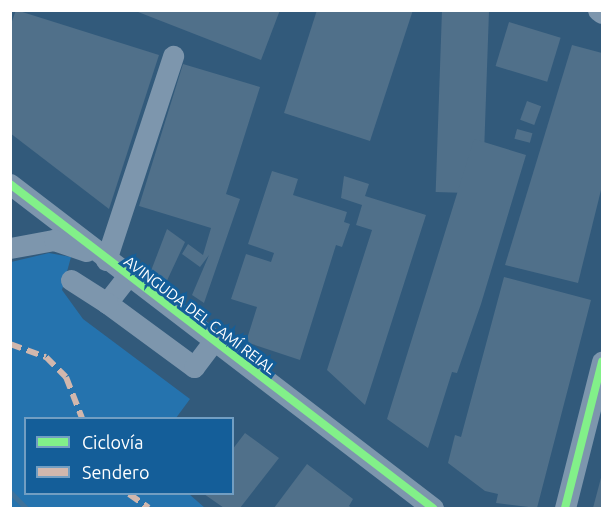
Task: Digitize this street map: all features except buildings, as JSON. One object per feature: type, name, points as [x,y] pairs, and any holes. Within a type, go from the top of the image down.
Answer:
[{"type":"street","points":[[598,10],[603,13]]},
{"type":"street","points":[[106,260],[173,56]]},
{"type":"street","name":"AVINGUDA DEL CAMÍ REIAL","points":[[10,184],[127,277],[433,508]]},
{"type":"street","name":"AVINGUDA DEL CAMÍ REIAL","points":[[10,248],[54,240],[106,260]]},
{"type":"street","points":[[107,303],[127,277]]},
{"type":"street","points":[[71,280],[107,303],[194,368],[213,342]]},
{"type":"street","points":[[565,508],[603,362]]},
{"type":"shaded area","points":[[49,253],[71,257],[62,290],[83,319],[190,399],[177,417],[24,417],[24,495],[190,495],[205,508],[11,508],[11,262]]},
{"type":"waterway","points":[[10,492],[26,508]]},
{"type":"marked path","points":[[10,344],[46,357],[66,377],[82,417]]},
{"type":"marked path","points":[[130,495],[149,508]]},
{"type":"cycle path","points":[[10,184],[433,508]]},
{"type":"cycle path","points":[[565,508],[602,362]]}]
